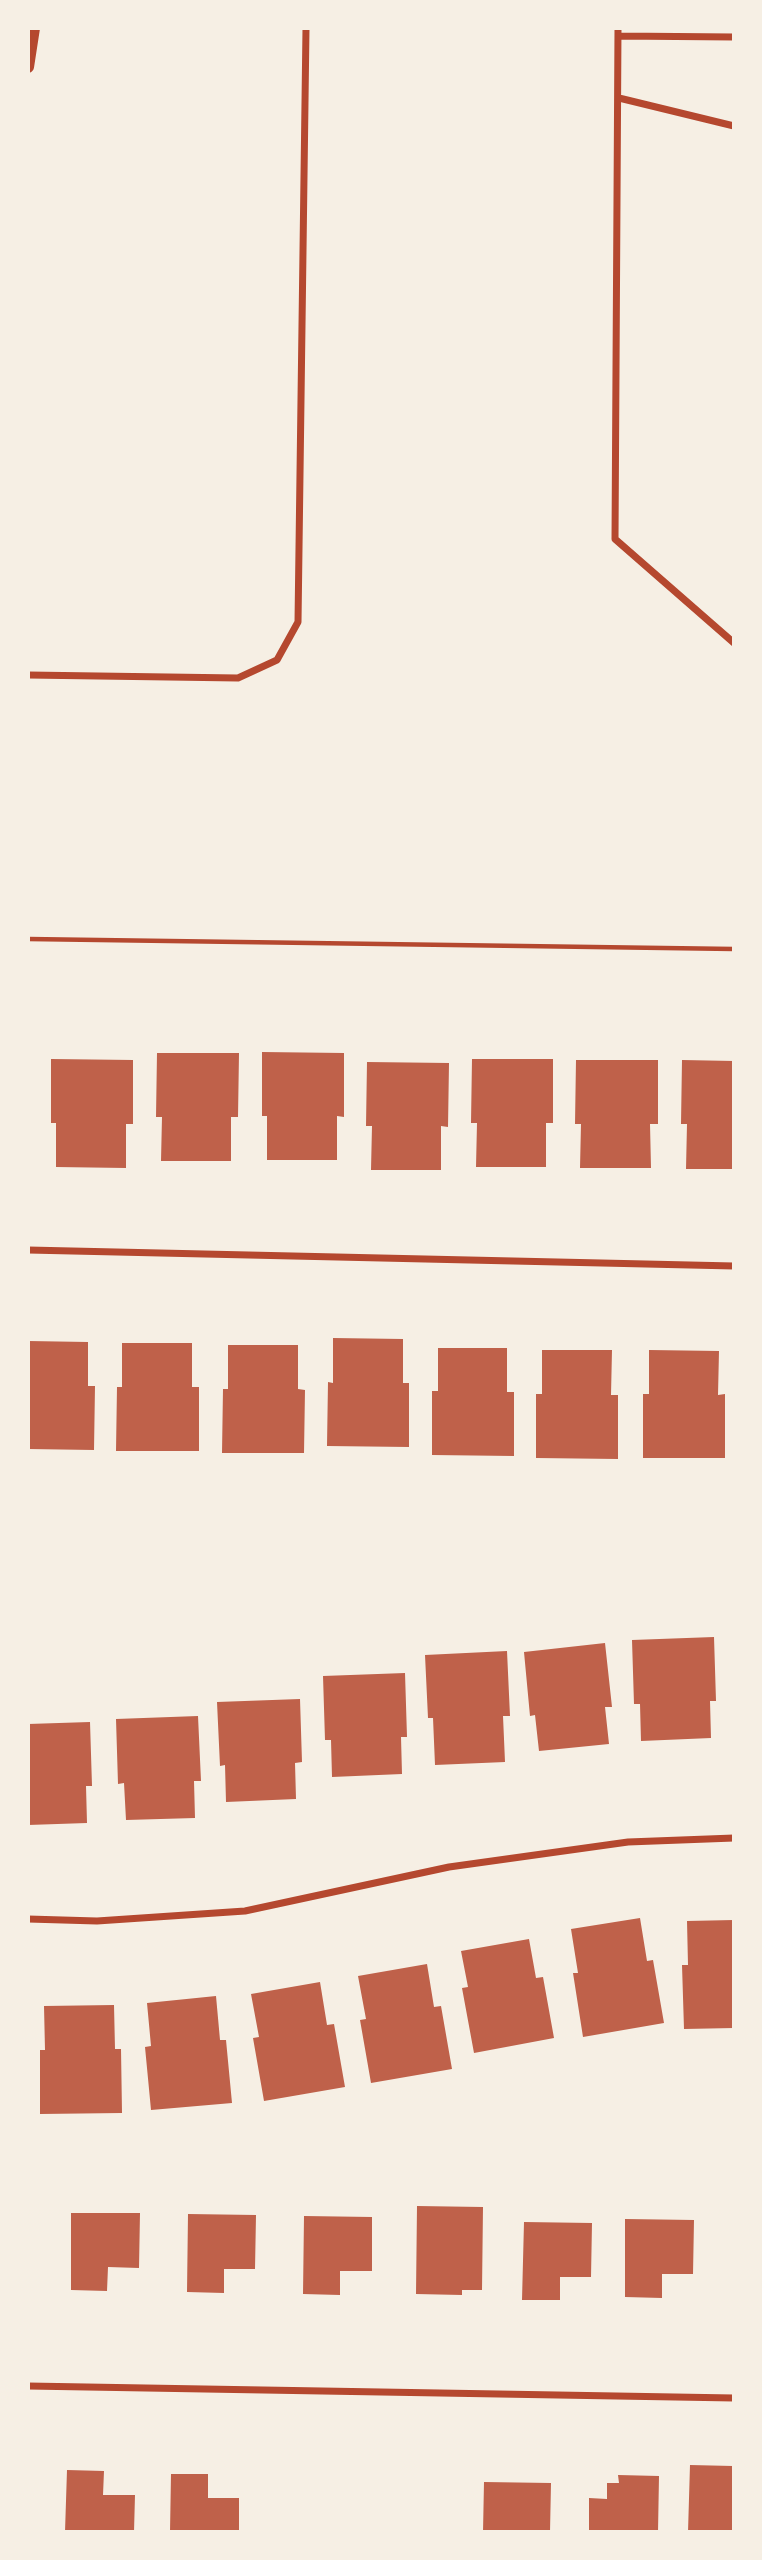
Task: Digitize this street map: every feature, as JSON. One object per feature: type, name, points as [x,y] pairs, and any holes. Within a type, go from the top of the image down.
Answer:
[{"type":"street","points":[[28,67],[34,28]]},
{"type":"street","points":[[28,675],[238,678],[277,660],[298,621],[306,28]]},
{"type":"street","points":[[734,37],[618,32],[615,539],[734,643]]},
{"type":"street","points":[[619,98],[734,125]]},
{"type":"street","points":[[28,1250],[734,1266]]},
{"type":"street","points":[[28,1919],[97,1921],[245,1911],[449,1867],[628,1842],[734,1838]]},
{"type":"street","points":[[28,2386],[734,2398]]},
{"type":"path","points":[[28,939],[734,949]]},
{"type":"building","points":[[262,1052],[344,1053],[344,1117],[337,1116],[337,1160],[267,1160],[267,1116],[262,1116]]},
{"type":"building","points":[[157,1053],[239,1053],[238,1117],[231,1117],[231,1161],[161,1161],[162,1117],[156,1117]]},
{"type":"building","points":[[51,1059],[133,1060],[133,1124],[126,1124],[126,1168],[56,1167],[56,1123],[51,1123]]},
{"type":"building","points":[[472,1059],[553,1059],[553,1123],[546,1123],[546,1167],[476,1167],[477,1123],[471,1123]]},
{"type":"building","points":[[576,1060],[658,1060],[658,1124],[650,1124],[651,1168],[580,1168],[581,1124],[575,1124]]},
{"type":"building","points":[[682,1060],[734,1061],[734,1169],[686,1169],[687,1124],[681,1124]]},
{"type":"building","points":[[367,1062],[449,1063],[448,1127],[441,1126],[441,1170],[371,1170],[372,1126],[366,1126]]},
{"type":"building","points":[[333,1338],[403,1339],[403,1383],[409,1383],[409,1447],[327,1446],[328,1382],[333,1383]]},
{"type":"building","points":[[28,1341],[88,1342],[88,1386],[95,1386],[94,1450],[28,1449]]},
{"type":"building","points":[[122,1343],[192,1343],[192,1387],[199,1387],[199,1451],[116,1451],[117,1387],[122,1387]]},
{"type":"building","points":[[228,1345],[298,1345],[298,1389],[305,1390],[304,1453],[222,1453],[223,1389],[228,1389]]},
{"type":"building","points":[[438,1348],[507,1348],[507,1392],[514,1392],[514,1456],[432,1455],[432,1391],[438,1391]]},
{"type":"building","points":[[542,1350],[612,1350],[611,1395],[618,1395],[618,1459],[536,1458],[536,1394],[542,1394]]},
{"type":"building","points":[[649,1350],[719,1351],[718,1395],[725,1394],[725,1458],[643,1458],[643,1394],[649,1394]]},
{"type":"building","points":[[714,1637],[716,1701],[710,1701],[711,1738],[641,1741],[640,1704],[634,1704],[632,1640]]},
{"type":"building","points":[[605,1643],[612,1707],[605,1707],[609,1744],[539,1751],[535,1715],[530,1716],[524,1652]]},
{"type":"building","points":[[507,1651],[510,1716],[503,1716],[505,1762],[435,1765],[433,1718],[428,1718],[425,1655]]},
{"type":"building","points":[[405,1673],[407,1737],[401,1737],[402,1774],[332,1777],[331,1740],[325,1740],[323,1676]]},
{"type":"building","points":[[300,1699],[302,1762],[295,1763],[296,1799],[226,1802],[225,1765],[220,1766],[217,1702]]},
{"type":"building","points":[[198,1716],[201,1781],[194,1781],[195,1818],[126,1820],[124,1783],[118,1784],[116,1719]]},
{"type":"building","points":[[90,1722],[92,1786],[86,1786],[87,1823],[28,1825],[28,1724]]},
{"type":"building","points":[[640,1918],[647,1961],[653,1960],[664,2023],[583,2037],[573,1973],[578,1973],[571,1929]]},
{"type":"building","points":[[734,1920],[734,2028],[684,2029],[682,1965],[688,1965],[687,1921]]},
{"type":"building","points":[[529,1939],[536,1978],[543,1977],[554,2038],[474,2053],[462,1988],[468,1987],[461,1951]]},
{"type":"building","points":[[427,1964],[434,2007],[441,2006],[452,2069],[371,2083],[360,2020],[366,2019],[358,1976]]},
{"type":"building","points":[[320,1982],[327,2025],[334,2024],[345,2087],[264,2101],[253,2038],[259,2037],[251,1994]]},
{"type":"building","points":[[216,1996],[220,2040],[226,2040],[232,2103],[151,2110],[145,2047],[151,2046],[147,2003]]},
{"type":"building","points":[[114,2005],[115,2049],[121,2049],[122,2113],[40,2114],[40,2050],[45,2050],[44,2006]]},
{"type":"building","points":[[417,2206],[483,2207],[482,2290],[462,2290],[462,2295],[416,2294]]},
{"type":"building","points":[[71,2213],[140,2213],[139,2268],[108,2267],[107,2291],[71,2290]]},
{"type":"building","points":[[188,2214],[256,2215],[255,2269],[224,2269],[224,2293],[187,2292]]},
{"type":"building","points":[[304,2216],[372,2217],[372,2271],[340,2271],[340,2295],[303,2294]]},
{"type":"building","points":[[625,2219],[694,2220],[693,2274],[662,2274],[662,2298],[625,2297]]},
{"type":"building","points":[[524,2222],[592,2223],[591,2277],[560,2277],[560,2300],[522,2300]]},
{"type":"building","points":[[690,2465],[733,2466],[734,2532],[688,2532]]},
{"type":"building","points":[[67,2470],[104,2471],[103,2495],[135,2495],[134,2532],[65,2532]]},
{"type":"building","points":[[171,2474],[208,2474],[208,2498],[239,2498],[239,2532],[170,2532]]},
{"type":"building","points":[[618,2475],[659,2476],[658,2532],[589,2532],[589,2498],[607,2499],[607,2483],[619,2483]]},
{"type":"building","points":[[484,2482],[551,2483],[550,2532],[483,2532]]}]
